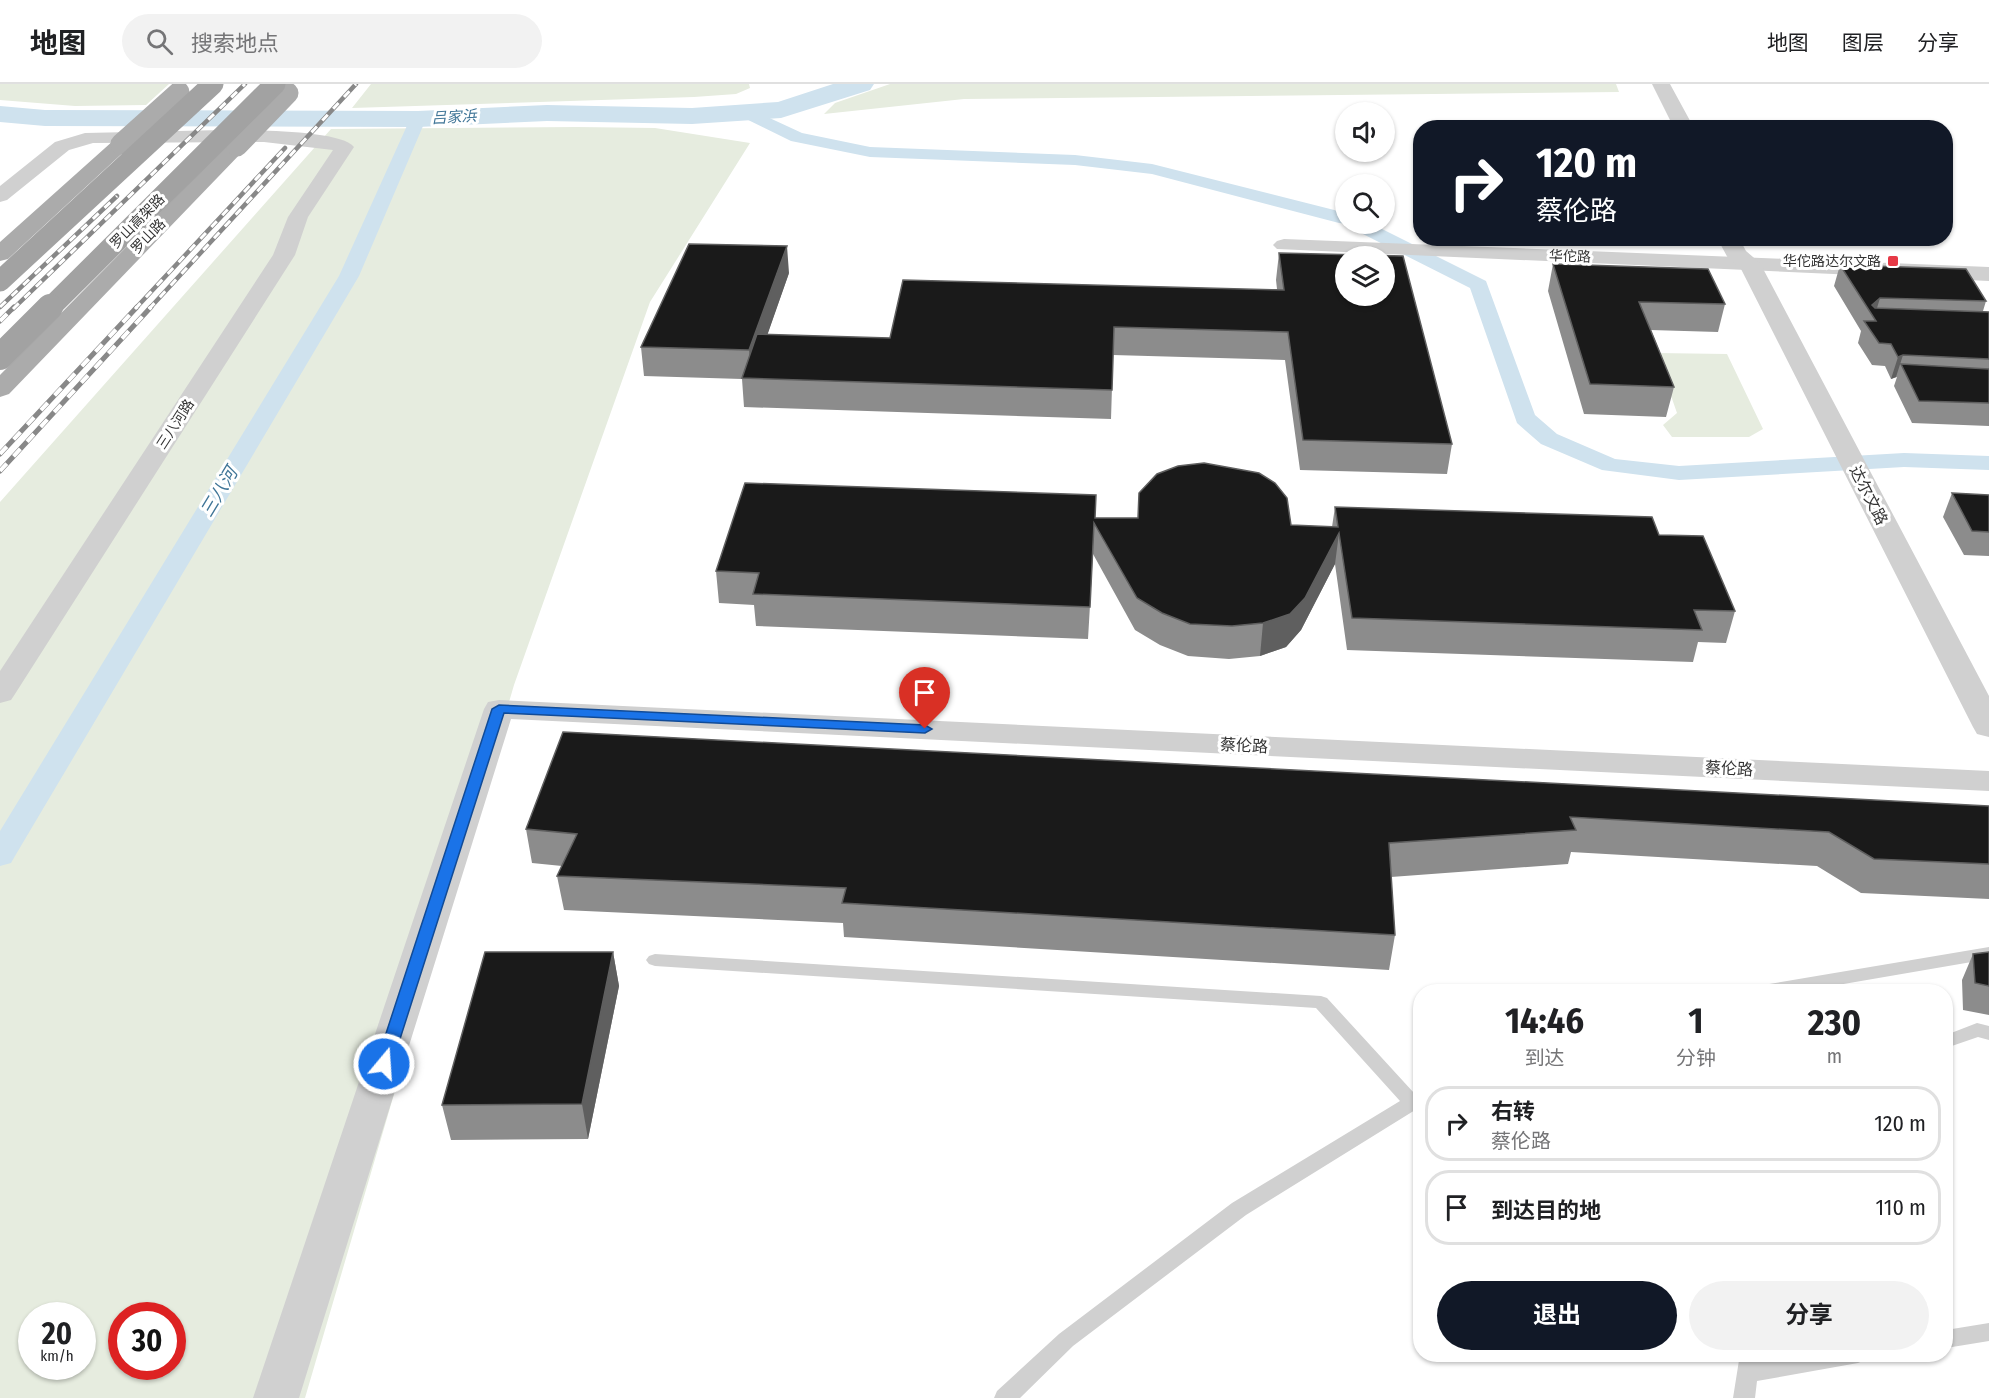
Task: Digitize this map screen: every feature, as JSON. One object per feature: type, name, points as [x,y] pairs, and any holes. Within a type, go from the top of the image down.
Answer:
[{"type":"highway","points":[[0,281],[213,84]]},
{"type":"highway","name":"罗山高架路","points":[[0,357],[286,87]]},
{"type":"main road","name":"罗山路","points":[[0,389],[237,146],[286,87]]},
{"type":"main road","points":[[0,254],[183,88]]},
{"type":"street","points":[[1648,84],[1667,120]]},
{"type":"street","points":[[1661,84],[1680,120]]},
{"type":"street","name":"三八河路","points":[[0,196],[62,146],[92,137],[300,139],[338,144],[344,147],[344,151],[301,211],[284,255],[0,694]]},
{"type":"street","name":"华佗路","points":[[1284,245],[1989,274]]},
{"type":"street","name":"达尔文路","points":[[1732,246],[1737,255],[1749,263],[1989,728]]},
{"type":"street","name":"达尔文路","points":[[1747,246],[1752,256],[1749,263]]},
{"type":"street","name":"华佗路","points":[[1749,263],[1766,260],[1989,269]]},
{"type":"street","name":"蔡伦路","points":[[276,1398],[499,709],[1989,781]]},
{"type":"lane","points":[[1805,984],[1989,953]]},
{"type":"lane","points":[[655,960],[1321,1002],[1413,1097]]},
{"type":"lane","points":[[1953,1039],[1977,1030],[1989,1033]]},
{"type":"lane","points":[[1005,1398],[1066,1340],[1239,1209],[1413,1102]]},
{"type":"lane","points":[[1953,1338],[1989,1332]]},
{"type":"lane","points":[[1744,1398],[1749,1364],[1771,1362]]},
{"type":"shaded area","points":[[0,84],[169,84],[146,105],[75,106],[0,100]]},
{"type":"shaded area","points":[[371,84],[749,84],[750,88],[736,94],[694,97],[352,108]]},
{"type":"shaded area","points":[[890,84],[1616,84],[1619,92],[964,99],[824,114],[835,103]]},
{"type":"shaded area","points":[[655,128],[750,143],[650,302],[514,685],[305,1398],[0,1398],[0,502],[331,129]]},
{"type":"shaded area","points":[[1656,353],[1727,354],[1763,429],[1749,437],[1672,437],[1663,425],[1677,413]]},
{"type":"building","points":[[689,244],[787,246],[749,350],[641,347]]},
{"type":"building","points":[[1279,253],[1335,254],[1335,306],[1395,306],[1395,256],[1403,256],[1452,444],[1303,440],[1288,332],[1114,327],[1112,390],[742,378],[757,334],[890,338],[903,280],[1284,290]]},
{"type":"building","points":[[1553,264],[1708,269],[1725,304],[1639,302],[1674,387],[1590,384]]},
{"type":"building","points":[[1840,265],[1966,269],[1986,301],[1880,298],[1872,305],[1875,308],[1989,312],[1989,359],[1903,355],[1898,357],[1891,344],[1879,343],[1864,321],[1876,321]]},
{"type":"building","points":[[1901,364],[1989,369],[1989,403],[1919,401]]},
{"type":"building","points":[[1204,463],[1259,473],[1275,483],[1287,498],[1291,525],[1338,527],[1335,507],[1652,517],[1659,535],[1703,536],[1735,611],[1694,610],[1702,630],[1352,618],[1339,533],[1305,598],[1290,614],[1263,623],[1232,626],[1190,624],[1162,613],[1137,598],[1094,523],[1090,607],[753,594],[759,573],[716,571],[745,483],[1096,495],[1095,518],[1138,518],[1139,493],[1157,474],[1178,466]]},
{"type":"building","points":[[1952,493],[1989,495],[1989,532],[1972,531]]},
{"type":"building","points":[[563,732],[1989,806],[1989,864],[1874,859],[1829,832],[1570,817],[1576,830],[1389,843],[1395,935],[842,903],[846,888],[557,876],[577,834],[526,829]]},
{"type":"building","points":[[485,952],[613,952],[582,1104],[442,1105]]},
{"type":"building","points":[[1989,952],[1989,986],[1975,983],[1973,954]]},
{"type":"waterway","name":"吕家浜","points":[[0,114],[45,118],[418,119],[547,113],[692,116],[781,110],[860,84]]},
{"type":"waterway","points":[[746,112],[797,137],[870,152],[1075,160],[1152,169],[1335,216]]},
{"type":"waterway","name":"三八河","points":[[0,856],[349,276],[418,119]]},
{"type":"waterway","points":[[1379,234],[1452,269],[1479,285],[1525,418],[1549,439],[1610,465],[1679,473],[1904,460],[1989,463]]},
{"type":"railway","points":[[13,309],[245,84]]},
{"type":"railway","points":[[149,309],[356,84]]},
{"type":"railway","points":[[135,309],[285,148]]},
{"type":"railway","points":[[0,307],[117,196]]},
{"type":"railway","points":[[0,321],[14,307]]},
{"type":"railway","points":[[0,454],[137,307]]},
{"type":"railway","points":[[0,471],[151,307]]},
{"type":"place","name":"华佗路达尔文路","points":[[1893,261]]},
{"type":"route","points":[[384,1064],[499,709],[925,729]]}]
